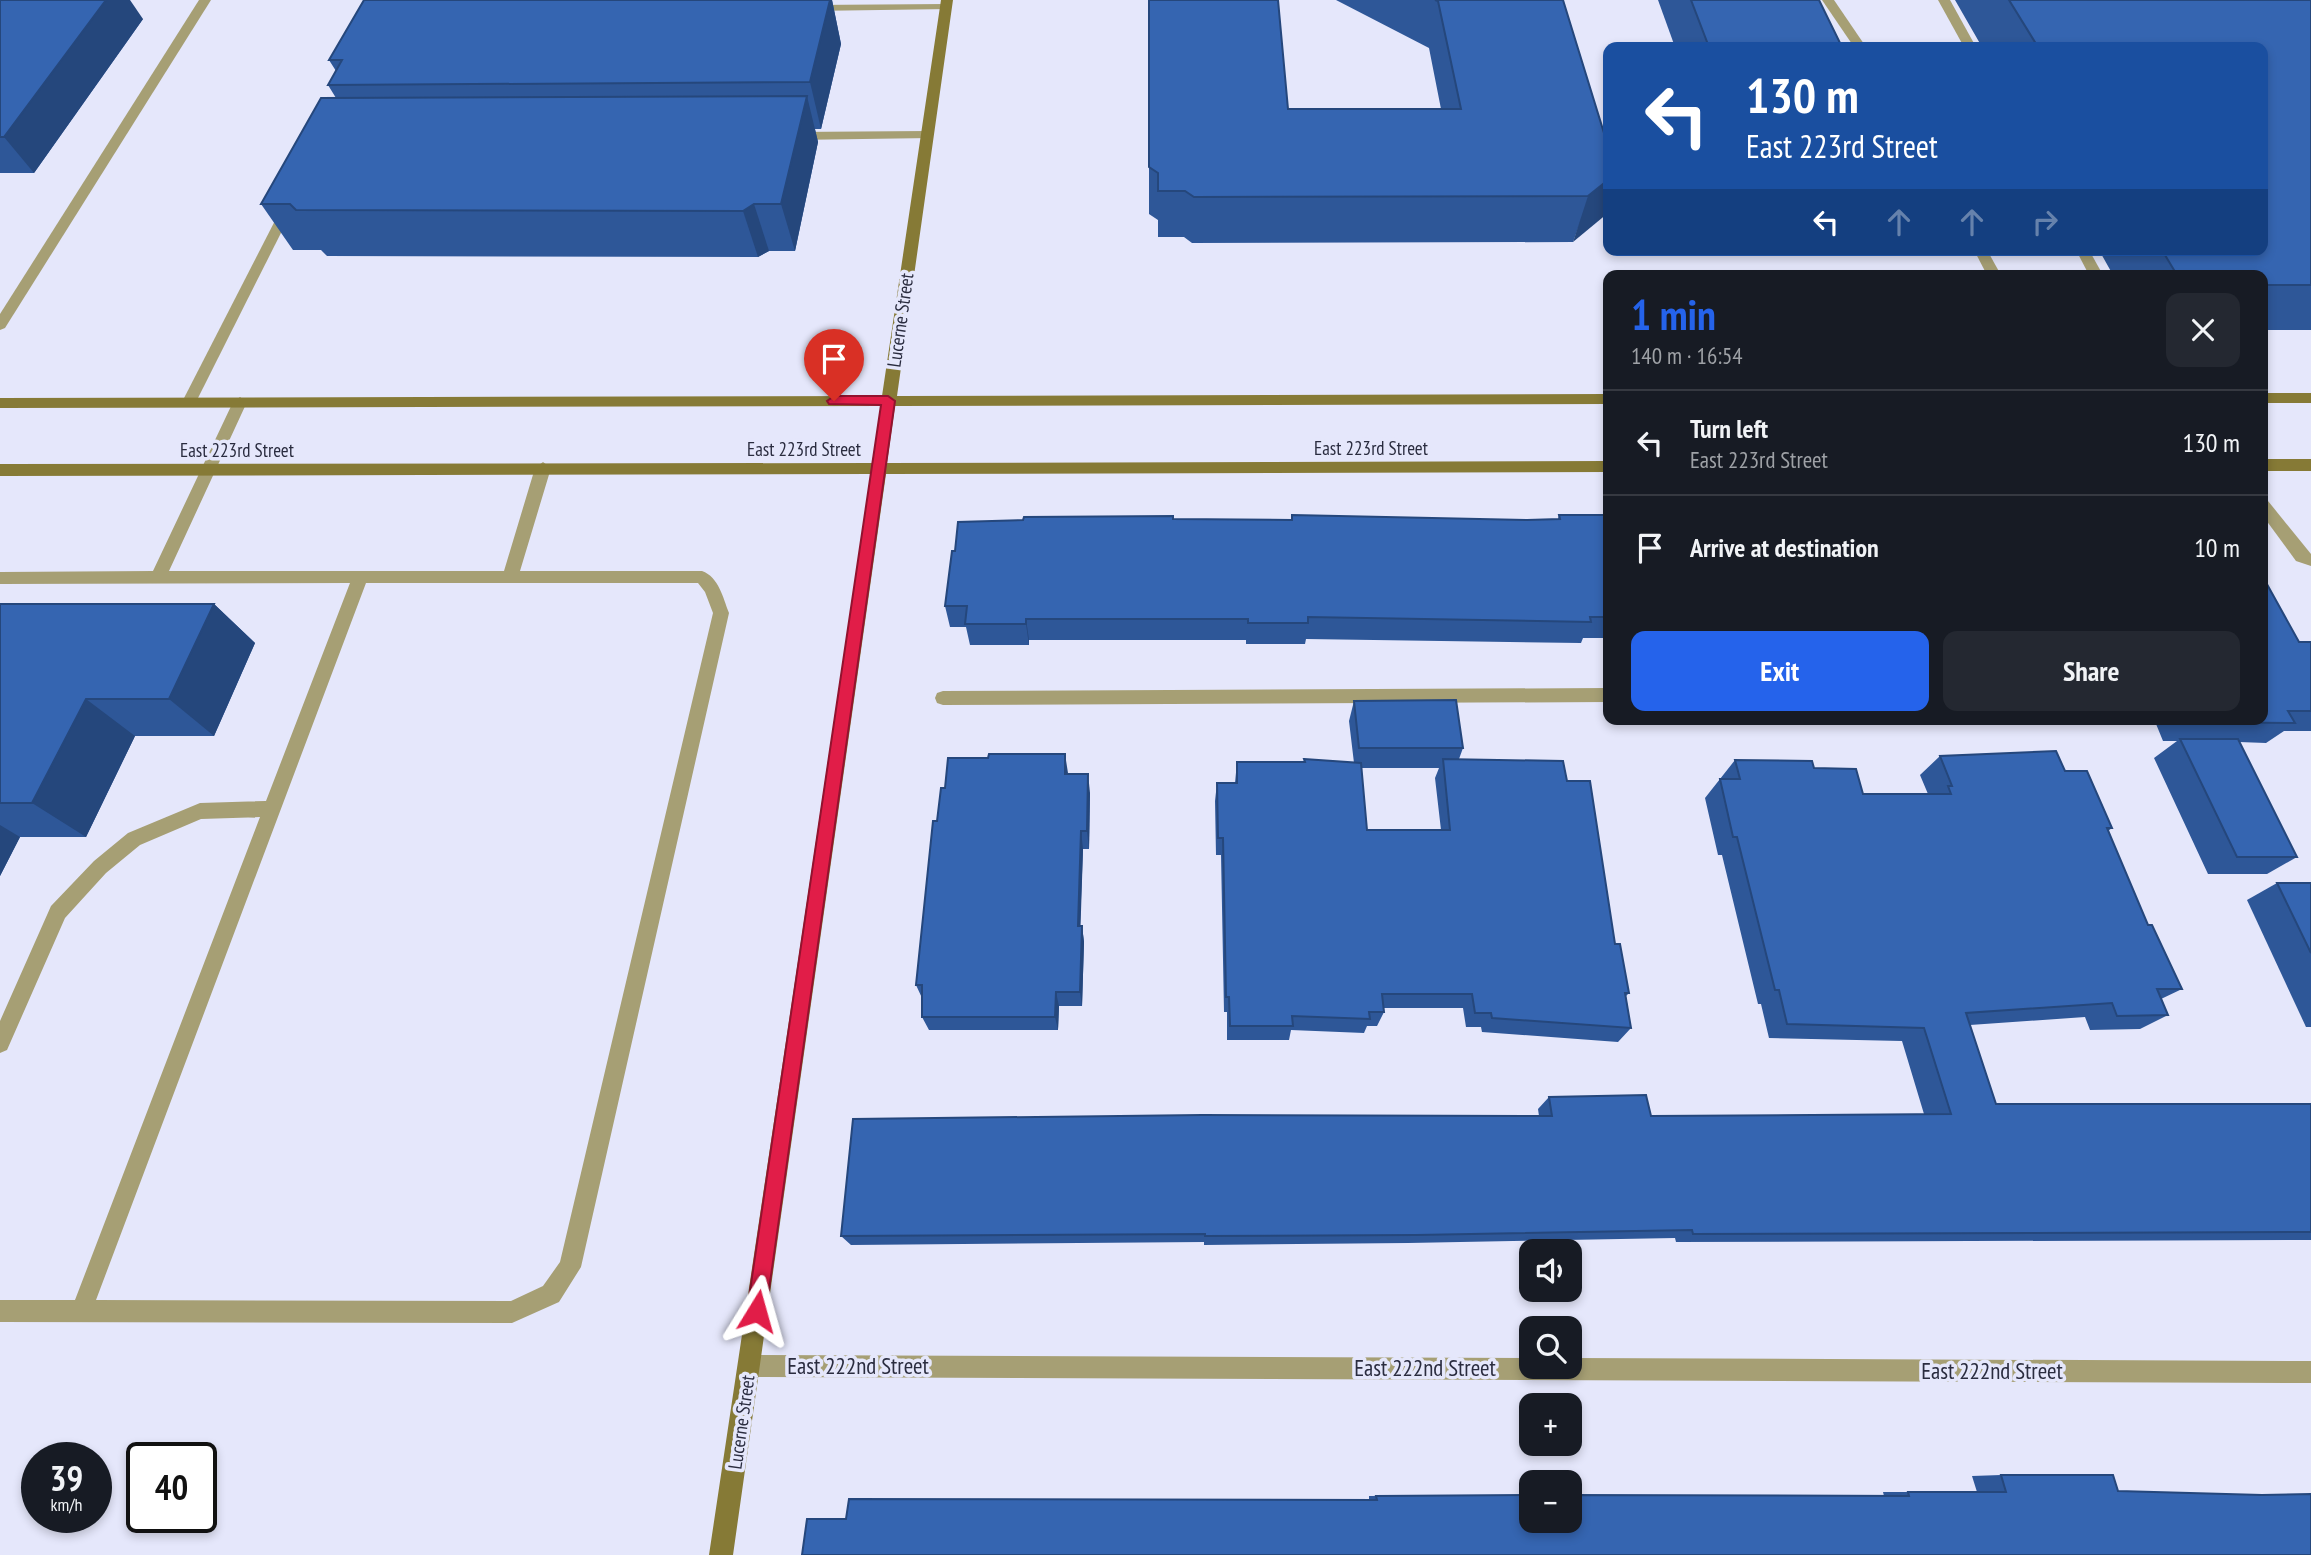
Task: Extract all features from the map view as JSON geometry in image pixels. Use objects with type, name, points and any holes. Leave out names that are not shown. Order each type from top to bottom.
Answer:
[{"type":"main road","name":"Lucerne Street","points":[[722,1555],[946,3]]},
{"type":"main road","points":[[2268,398],[2311,398]]},
{"type":"main road","points":[[0,403],[1603,399]]},
{"type":"main road","points":[[2268,465],[2311,465]]},
{"type":"main road","name":"East 223rd Street","points":[[0,470],[1603,467]]},
{"type":"street","points":[[0,326],[205,0]]},
{"type":"street","points":[[1828,0],[1857,42]]},
{"type":"street","points":[[1944,0],[1967,42]]},
{"type":"street","points":[[801,8],[946,3]]},
{"type":"street","points":[[784,136],[927,135]]},
{"type":"street","points":[[189,402],[292,198]]},
{"type":"street","points":[[158,577],[240,402]]},
{"type":"street","points":[[510,577],[543,468]]},
{"type":"street","points":[[2268,512],[2302,556],[2311,560]]},
{"type":"street","points":[[81,1312],[360,577]]},
{"type":"street","points":[[0,578],[702,577],[712,589],[721,613],[570,1267],[551,1294],[512,1312],[0,1311]]},
{"type":"street","points":[[943,698],[1603,695]]},
{"type":"street","points":[[0,1043],[58,912],[100,867],[134,839],[200,811],[272,809]]},
{"type":"street","name":"East 222nd Street","points":[[749,1366],[2311,1372]]},
{"type":"building","points":[[0,0],[106,0],[4,137],[0,137]]},
{"type":"building","points":[[364,0],[830,0],[810,82],[328,85],[342,60],[329,60]]},
{"type":"building","points":[[1149,0],[1278,0],[1288,109],[1461,109],[1438,1],[1435,0],[1563,0],[1603,130],[1603,184],[1588,196],[1194,197],[1185,191],[1158,191],[1158,173],[1149,167]]},
{"type":"building","points":[[1691,0],[1819,0],[1840,42],[1707,42]]},
{"type":"building","points":[[2009,0],[2311,0],[2311,285],[2268,285],[2268,270],[2174,270],[2166,256],[2268,256],[2268,42],[2035,42]]},
{"type":"building","points":[[807,96],[781,204],[754,204],[743,211],[296,210],[290,204],[261,204],[321,98]]},
{"type":"building","points":[[1292,515],[1527,520],[1560,519],[1559,515],[1603,515],[1603,617],[1590,617],[1591,622],[1308,617],[1308,623],[1248,623],[1248,619],[1026,619],[1026,624],[965,624],[967,606],[945,606],[958,522],[1023,520],[1024,517],[1173,516],[1173,519],[1292,520]]},
{"type":"building","points":[[2268,586],[2299,642],[2311,642],[2311,711],[2288,711],[2295,723],[2268,723]]},
{"type":"building","points":[[0,604],[214,604],[169,699],[86,699],[32,803],[0,803]]},
{"type":"building","points":[[1456,700],[1463,748],[1359,748],[1354,701]]},
{"type":"building","points":[[2180,739],[2238,739],[2297,857],[2237,857]]},
{"type":"building","points":[[2056,751],[2065,771],[2087,771],[2112,828],[2107,828],[2148,925],[2152,925],[2182,989],[2157,989],[2168,1015],[2117,1016],[2112,1003],[1966,1013],[1996,1104],[2311,1104],[2311,1232],[1693,1234],[1692,1230],[1416,1235],[841,1236],[853,1119],[1202,1115],[1552,1116],[1549,1097],[1646,1095],[1651,1116],[1951,1114],[1924,1028],[1787,1024],[1779,990],[1775,990],[1737,837],[1733,837],[1720,779],[1740,779],[1735,760],[1812,761],[1814,768],[1856,769],[1863,794],[1951,794],[1948,786],[1952,786],[1940,756]]},
{"type":"building","points":[[989,754],[1065,754],[1065,774],[1088,774],[1087,831],[1081,831],[1078,926],[1082,926],[1080,992],[1056,992],[1055,1017],[922,1017],[922,985],[916,985],[933,821],[937,821],[941,788],[945,788],[948,758],[988,758]]},
{"type":"building","points":[[1304,759],[1361,763],[1367,830],[1450,830],[1443,759],[1563,761],[1567,781],[1590,781],[1615,944],[1620,944],[1629,993],[1625,993],[1631,1028],[1492,1018],[1491,1013],[1475,1013],[1472,994],[1382,994],[1384,1012],[1369,1012],[1370,1019],[1292,1016],[1293,1026],[1230,1026],[1229,997],[1226,997],[1223,838],[1218,838],[1217,783],[1237,783],[1237,762],[1305,762]]},
{"type":"building","points":[[2277,883],[2311,883],[2311,953]]},
{"type":"building","points":[[2001,1475],[2113,1475],[2118,1491],[2311,1494],[2311,1555],[802,1555],[807,1519],[846,1519],[849,1499],[1377,1500],[1376,1496],[1519,1495],[1519,1533],[1582,1533],[1582,1495],[1909,1496],[1908,1492],[2006,1492]]},
{"type":"route","points":[[757,1311],[888,401],[834,401]]}]
